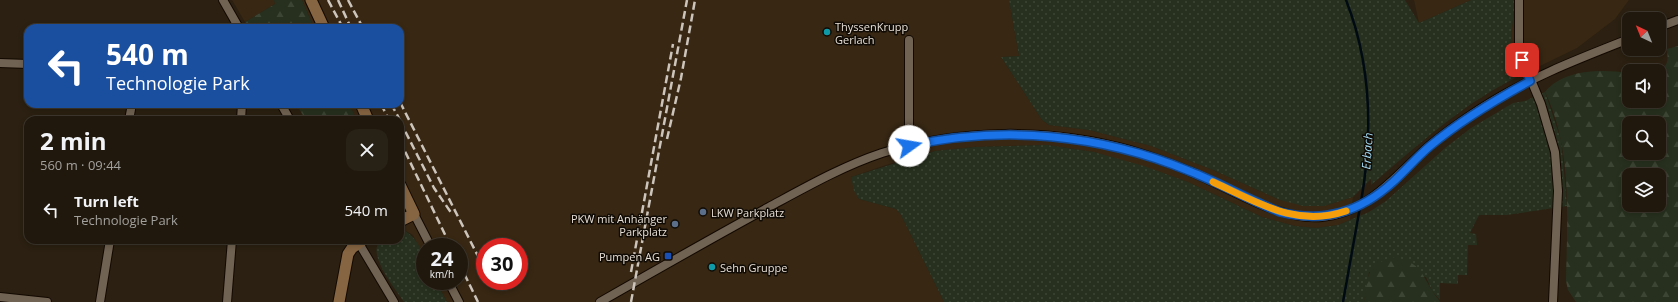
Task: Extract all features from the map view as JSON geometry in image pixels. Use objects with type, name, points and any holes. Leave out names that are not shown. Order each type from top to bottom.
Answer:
[{"type":"street","points":[[222,0],[237,24]]},
{"type":"street","points":[[311,0],[322,24]]},
{"type":"street","points":[[1518,0],[1519,51],[1550,130],[1556,152],[1558,172],[1553,302]]},
{"type":"street","points":[[1666,24],[1678,20]]},
{"type":"street","points":[[909,40],[909,146]]},
{"type":"street","points":[[600,302],[753,216],[836,172],[866,159],[931,141],[996,134],[1046,135],[1112,145],[1147,155],[1189,171],[1267,207],[1295,215],[1322,217],[1351,209],[1370,200],[1393,182],[1430,146],[1479,109],[1563,65],[1622,42]]},
{"type":"street","points":[[0,63],[24,64]]},
{"type":"street","points":[[404,193],[426,238]]},
{"type":"street","points":[[404,219],[414,214]]},
{"type":"street","points":[[100,302],[109,244]]},
{"type":"street","points":[[227,302],[232,244]]},
{"type":"street","points":[[339,302],[348,254],[357,244]]},
{"type":"street","points":[[362,244],[394,302]]},
{"type":"street","points":[[453,290],[459,302]]},
{"type":"street","points":[[0,297],[47,302]]},
{"type":"shaded area","points":[[232,0],[274,0],[275,4],[245,22]]},
{"type":"shaded area","points":[[302,0],[1009,0],[1019,56],[1001,57],[1042,120],[1049,125],[1089,130],[1151,146],[1213,170],[1280,200],[1324,206],[1353,197],[1350,220],[1338,225],[1316,228],[1295,226],[1262,217],[1188,182],[1094,152],[1047,145],[974,147],[935,151],[851,177],[859,199],[896,209],[901,215],[944,302],[447,302],[441,290],[468,290],[468,238],[416,238],[416,241],[413,235],[404,230],[404,116],[355,116],[351,108],[404,108],[404,24],[312,24]]},
{"type":"shaded area","points":[[1414,0],[1471,0],[1419,23]]},
{"type":"shaded area","points":[[1515,0],[1629,0],[1615,19],[1577,48],[1515,78],[1517,69],[1510,48]]},
{"type":"green space","points":[[274,0],[302,0],[312,24],[246,24],[245,22],[275,4]]},
{"type":"green space","points":[[1009,0],[1405,0],[1419,23],[1471,0],[1515,0],[1510,48],[1517,69],[1515,78],[1495,89],[1457,114],[1422,141],[1371,185],[1371,179],[1353,197],[1324,206],[1303,206],[1280,200],[1213,170],[1151,146],[1089,130],[1049,125],[1042,120],[1001,57],[1019,56]]},
{"type":"green space","points":[[1678,46],[1678,302],[1576,302],[1568,290],[1566,281],[1567,209],[1564,161],[1554,114],[1545,92],[1553,84],[1572,75],[1595,71],[1622,72],[1622,108],[1666,108],[1666,65],[1668,56],[1667,49]]},
{"type":"green space","points":[[1545,92],[1561,140],[1567,206],[1507,215],[1479,215],[1470,233],[1476,234],[1477,245],[1468,245],[1467,275],[1458,275],[1458,284],[1440,283],[1440,300],[1432,291],[1426,277],[1369,272],[1364,302],[944,302],[901,215],[896,209],[859,199],[854,191],[851,177],[935,151],[974,147],[1047,145],[1094,152],[1144,166],[1188,182],[1262,217],[1295,226],[1316,228],[1338,225],[1369,212],[1386,201],[1445,148],[1471,128],[1513,103],[1525,101]]},
{"type":"green space","points":[[298,108],[351,108],[355,116],[304,116]]},
{"type":"green space","points":[[404,230],[416,242],[416,290],[441,290],[447,302],[404,302],[379,262],[377,246],[379,244],[404,244]]},
{"type":"green space","points":[[1395,257],[1410,262],[1419,269],[1440,302],[1364,302],[1366,285],[1370,272],[1378,263]]},
{"type":"waterway","name":"Erbach","points":[[1346,0],[1355,25],[1361,50],[1368,100],[1367,151],[1361,202]]},
{"type":"waterway","name":"Erbach","points":[[1343,302],[1360,207]]},
{"type":"railway","points":[[328,0],[341,24]]},
{"type":"railway","points":[[338,0],[349,24]]},
{"type":"railway","points":[[348,0],[361,24]]},
{"type":"railway","points":[[631,302],[687,0]]},
{"type":"railway","points":[[667,139],[681,78],[695,0]]},
{"type":"railway","points":[[631,272],[673,44]]},
{"type":"railway","points":[[383,108],[387,116]]},
{"type":"railway","points":[[393,108],[398,116]]},
{"type":"railway","points":[[403,108],[476,252]]},
{"type":"railway","points":[[404,129],[434,188],[452,214]]},
{"type":"railway","points":[[404,149],[447,238]]},
{"type":"railway","points":[[468,281],[478,302]]},
{"type":"slow traffic","points":[[1213,182],[1280,212],[1308,217],[1322,217],[1346,211]]},
{"type":"place","name":"ThyssenKrupp Gerlach","points":[[827,32]]},
{"type":"place","name":"LKW Parkplatz","points":[[703,212]]},
{"type":"place","name":"PKW mit Anhänger Parkplatz","points":[[675,224]]},
{"type":"place","name":"Pumpen AG","points":[[668,256]]},
{"type":"place","name":"Sehn Gruppe","points":[[712,267]]},
{"type":"route","points":[[909,146],[931,141],[996,134],[1046,135],[1080,139],[1112,145],[1147,155],[1189,171],[1280,212],[1308,217],[1322,217],[1337,214],[1360,206],[1376,196],[1393,182],[1430,146],[1479,109],[1530,81],[1522,60]]}]
